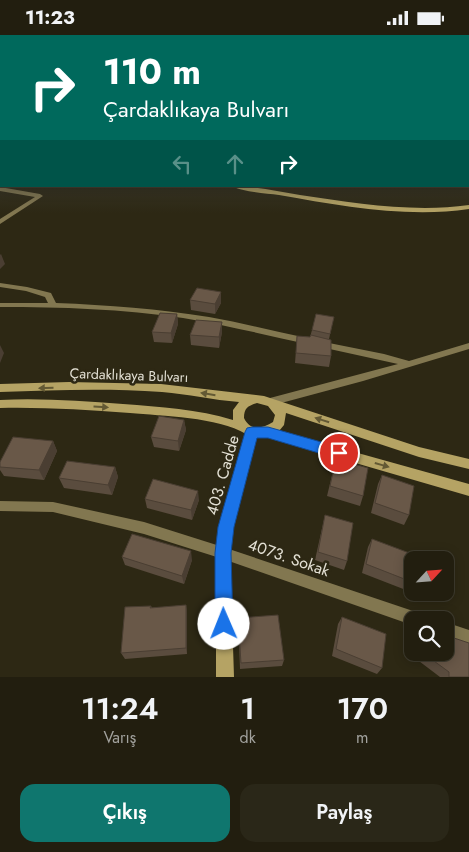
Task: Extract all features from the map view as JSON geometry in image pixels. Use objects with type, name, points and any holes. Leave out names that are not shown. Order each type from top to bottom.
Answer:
[{"type":"main road","points":[[240,187],[309,199],[414,211],[437,211],[469,207]]},
{"type":"main road","name":"Çardaklıkaya Bulvarı","points":[[0,388],[125,387],[184,390],[238,399],[256,399]]},
{"type":"main road","points":[[247,429],[238,418],[240,407],[244,403],[256,399],[419,452],[469,464]]},
{"type":"main road","points":[[0,404],[35,402],[157,411],[228,422],[247,429],[268,432],[469,490]]},
{"type":"main road","points":[[268,432],[278,425],[280,421],[279,410],[273,403]]},
{"type":"main road","name":"403. Cadde","points":[[225,677],[223,553],[226,527],[247,429]]},
{"type":"street","points":[[0,189],[40,195],[0,222]]},
{"type":"street","points":[[0,285],[27,289],[48,295],[53,304]]},
{"type":"street","points":[[0,305],[53,304],[210,320],[384,357],[408,364]]},
{"type":"street","points":[[273,403],[469,347]]},
{"type":"street","name":"4073. Sokak","points":[[0,506],[53,507],[144,528],[404,615]]},
{"type":"street","points":[[454,632],[469,637]]},
{"type":"building","points":[[197,288],[221,292],[215,304],[190,300]]},
{"type":"building","points":[[160,313],[177,314],[171,333],[152,332]]},
{"type":"building","points":[[316,314],[334,317],[330,334],[312,330]]},
{"type":"building","points":[[196,320],[222,322],[219,337],[190,335]]},
{"type":"building","points":[[311,335],[331,340],[331,356],[296,353],[297,336],[310,337]]},
{"type":"building","points":[[159,416],[184,420],[178,441],[151,437]]},
{"type":"building","points":[[13,437],[53,441],[39,470],[0,467],[0,462]]},
{"type":"building","points":[[336,459],[368,468],[363,496],[330,486]]},
{"type":"building","points":[[67,461],[115,467],[108,485],[59,478]]},
{"type":"building","points":[[382,475],[414,486],[409,515],[375,503]]},
{"type":"building","points":[[153,479],[198,491],[191,510],[145,499]]},
{"type":"building","points":[[325,515],[353,523],[347,561],[318,552]]},
{"type":"building","points":[[132,534],[191,551],[182,576],[122,557]]},
{"type":"building","points":[[372,539],[404,551],[404,579],[366,564]]},
{"type":"building","points":[[186,605],[186,648],[121,653],[125,607],[151,606],[150,608]]},
{"type":"building","points":[[278,615],[284,660],[241,663],[238,618]]},
{"type":"building","points":[[342,617],[386,634],[382,668],[336,649]]},
{"type":"building","points":[[454,638],[469,643],[469,677],[449,677],[449,672],[434,661],[454,661]]},
{"type":"route","points":[[224,624],[223,553],[226,527],[252,432],[268,432],[339,453]]}]
